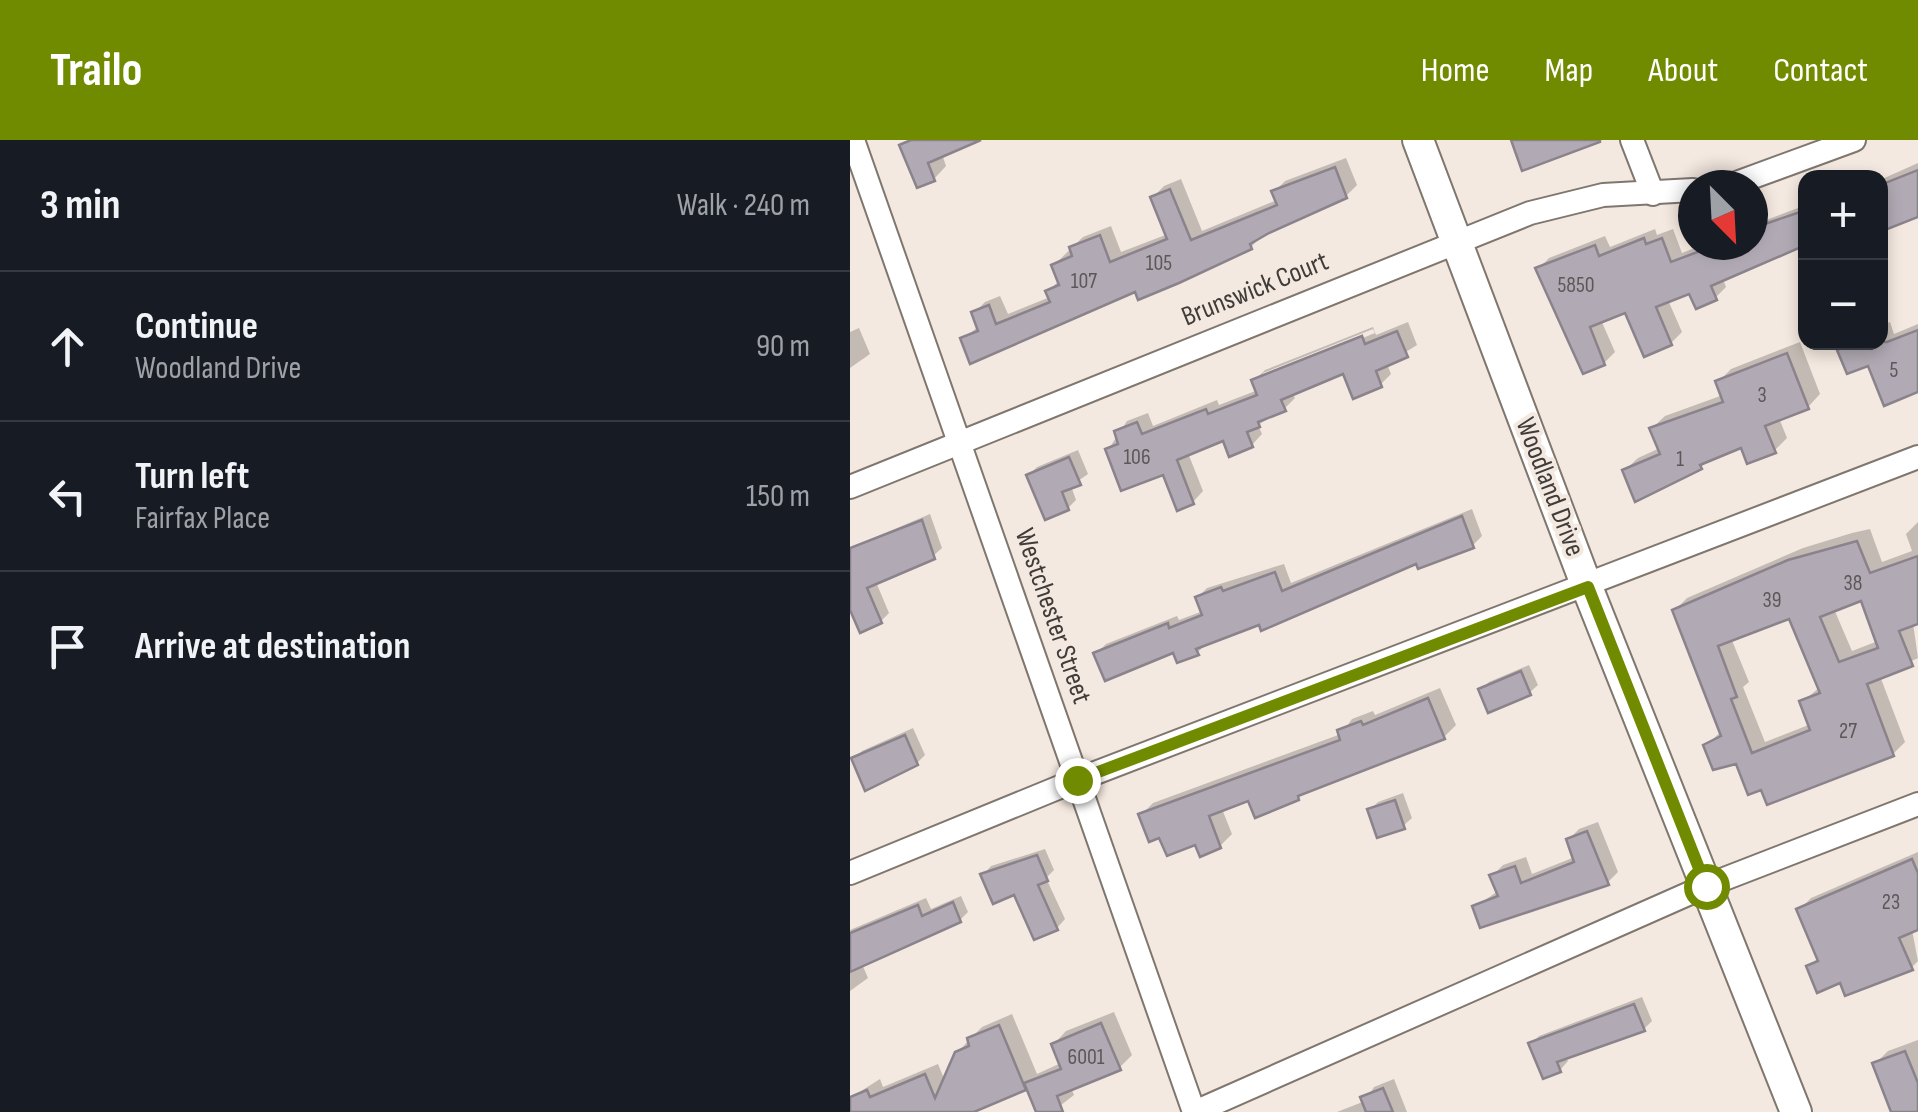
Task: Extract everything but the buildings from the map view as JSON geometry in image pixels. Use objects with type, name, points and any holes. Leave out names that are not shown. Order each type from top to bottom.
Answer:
[{"type":"main road","name":"Woodland Drive","points":[[1418,140],[1588,587],[1796,1112]]},
{"type":"street","name":"Westchester Street","points":[[852,140],[961,439],[1194,1112]]},
{"type":"street","points":[[1632,140],[1653,194]]},
{"type":"street","points":[[1768,171],[1854,140]]},
{"type":"street","name":"Brunswick Court","points":[[850,486],[1530,213],[1603,195],[1678,192]]},
{"type":"street","points":[[850,873],[1077,780],[1588,587],[1918,457]]},
{"type":"street","points":[[1194,1112],[1706,886],[1918,804]]},
{"type":"route","points":[[1077,780],[1588,587],[1706,886]]}]
